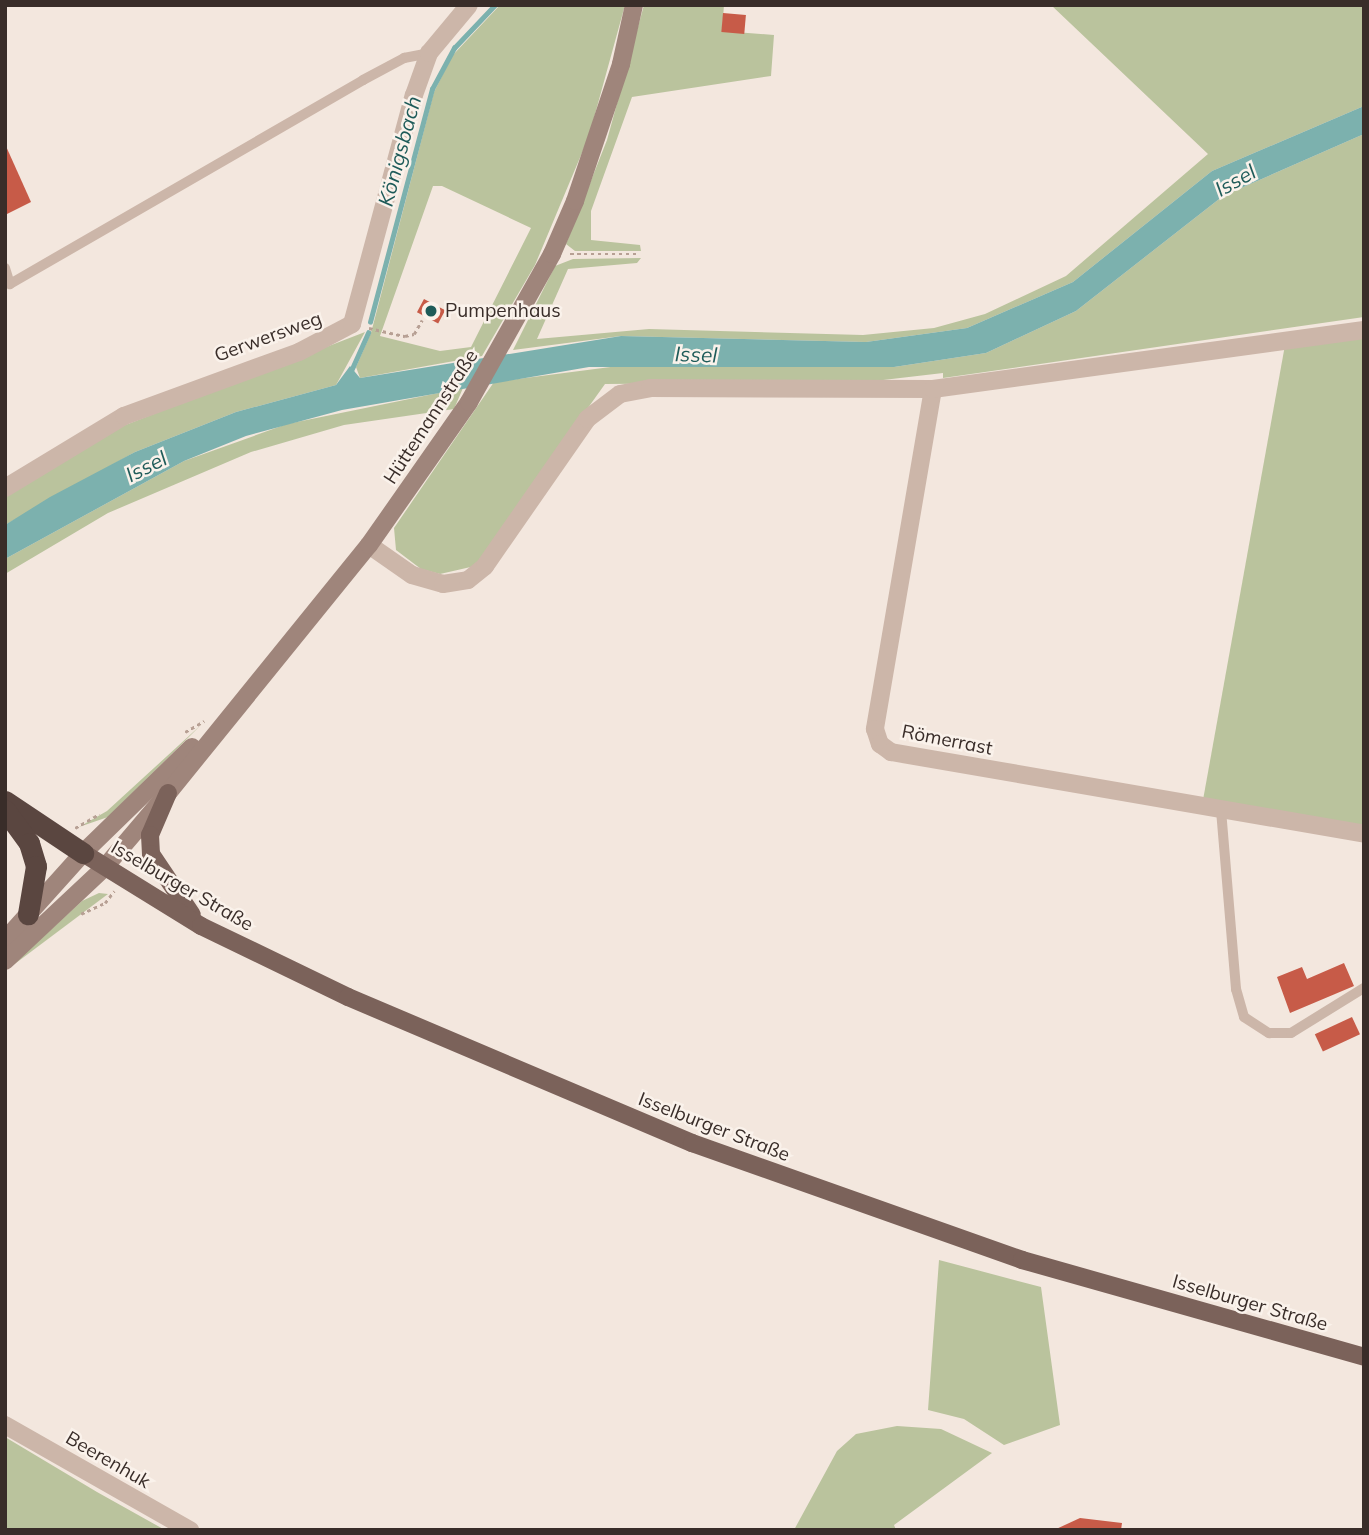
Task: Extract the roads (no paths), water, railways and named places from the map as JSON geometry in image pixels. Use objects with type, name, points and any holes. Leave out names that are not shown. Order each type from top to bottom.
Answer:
[{"type":"highway","points":[[5,801],[83,853]]},
{"type":"highway","points":[[5,810],[29,843],[36,866],[29,914]]},
{"type":"main road","name":"Hüttemannstraße","points":[[5,961],[106,867],[168,793],[242,698],[369,545],[469,402],[514,327],[552,254],[599,134],[634,5]]},
{"type":"main road","name":"Hüttemannstraße","points":[[5,940],[83,853],[242,698]]},
{"type":"main road","points":[[168,793],[150,835],[151,854],[201,926]]},
{"type":"main road","name":"Isselburger Straße","points":[[83,853],[201,926],[348,997],[705,1148],[1022,1260],[1364,1356]]},
{"type":"street","name":"Gerwersweg","points":[[5,488],[134,411],[299,352],[352,324],[400,139],[429,53],[469,5]]},
{"type":"street","points":[[369,545],[412,575],[443,584],[468,580],[485,566],[587,419],[620,394],[650,388],[933,389],[1364,330]]},
{"type":"street","name":"Römerrast","points":[[933,389],[875,729],[880,744],[891,752],[1364,834]]},
{"type":"street","name":"Beerenhuk","points":[[5,1425],[190,1530]]},
{"type":"lane","points":[[5,268],[8,286],[373,75],[404,58],[429,53]]},
{"type":"lane","points":[[1221,810],[1236,989],[1244,1017],[1269,1033],[1291,1033],[1364,988]]},
{"type":"water","name":"Issel","points":[[1364,106],[1364,134],[1223,196],[1076,311],[986,353],[894,367],[589,367],[342,410],[246,436],[184,461],[5,559],[5,525],[50,497],[135,452],[236,412],[336,385],[350,366],[360,378],[621,336],[866,342],[967,328],[1073,282],[1212,171]]},
{"type":"waterway","name":"Königsbach","points":[[370,322],[432,89],[454,48],[495,5]]},
{"type":"waterway","name":"Königsbach","points":[[351,371],[368,333]]},
{"type":"place","name":"Pumpenhaus","points":[[431,311]]}]
